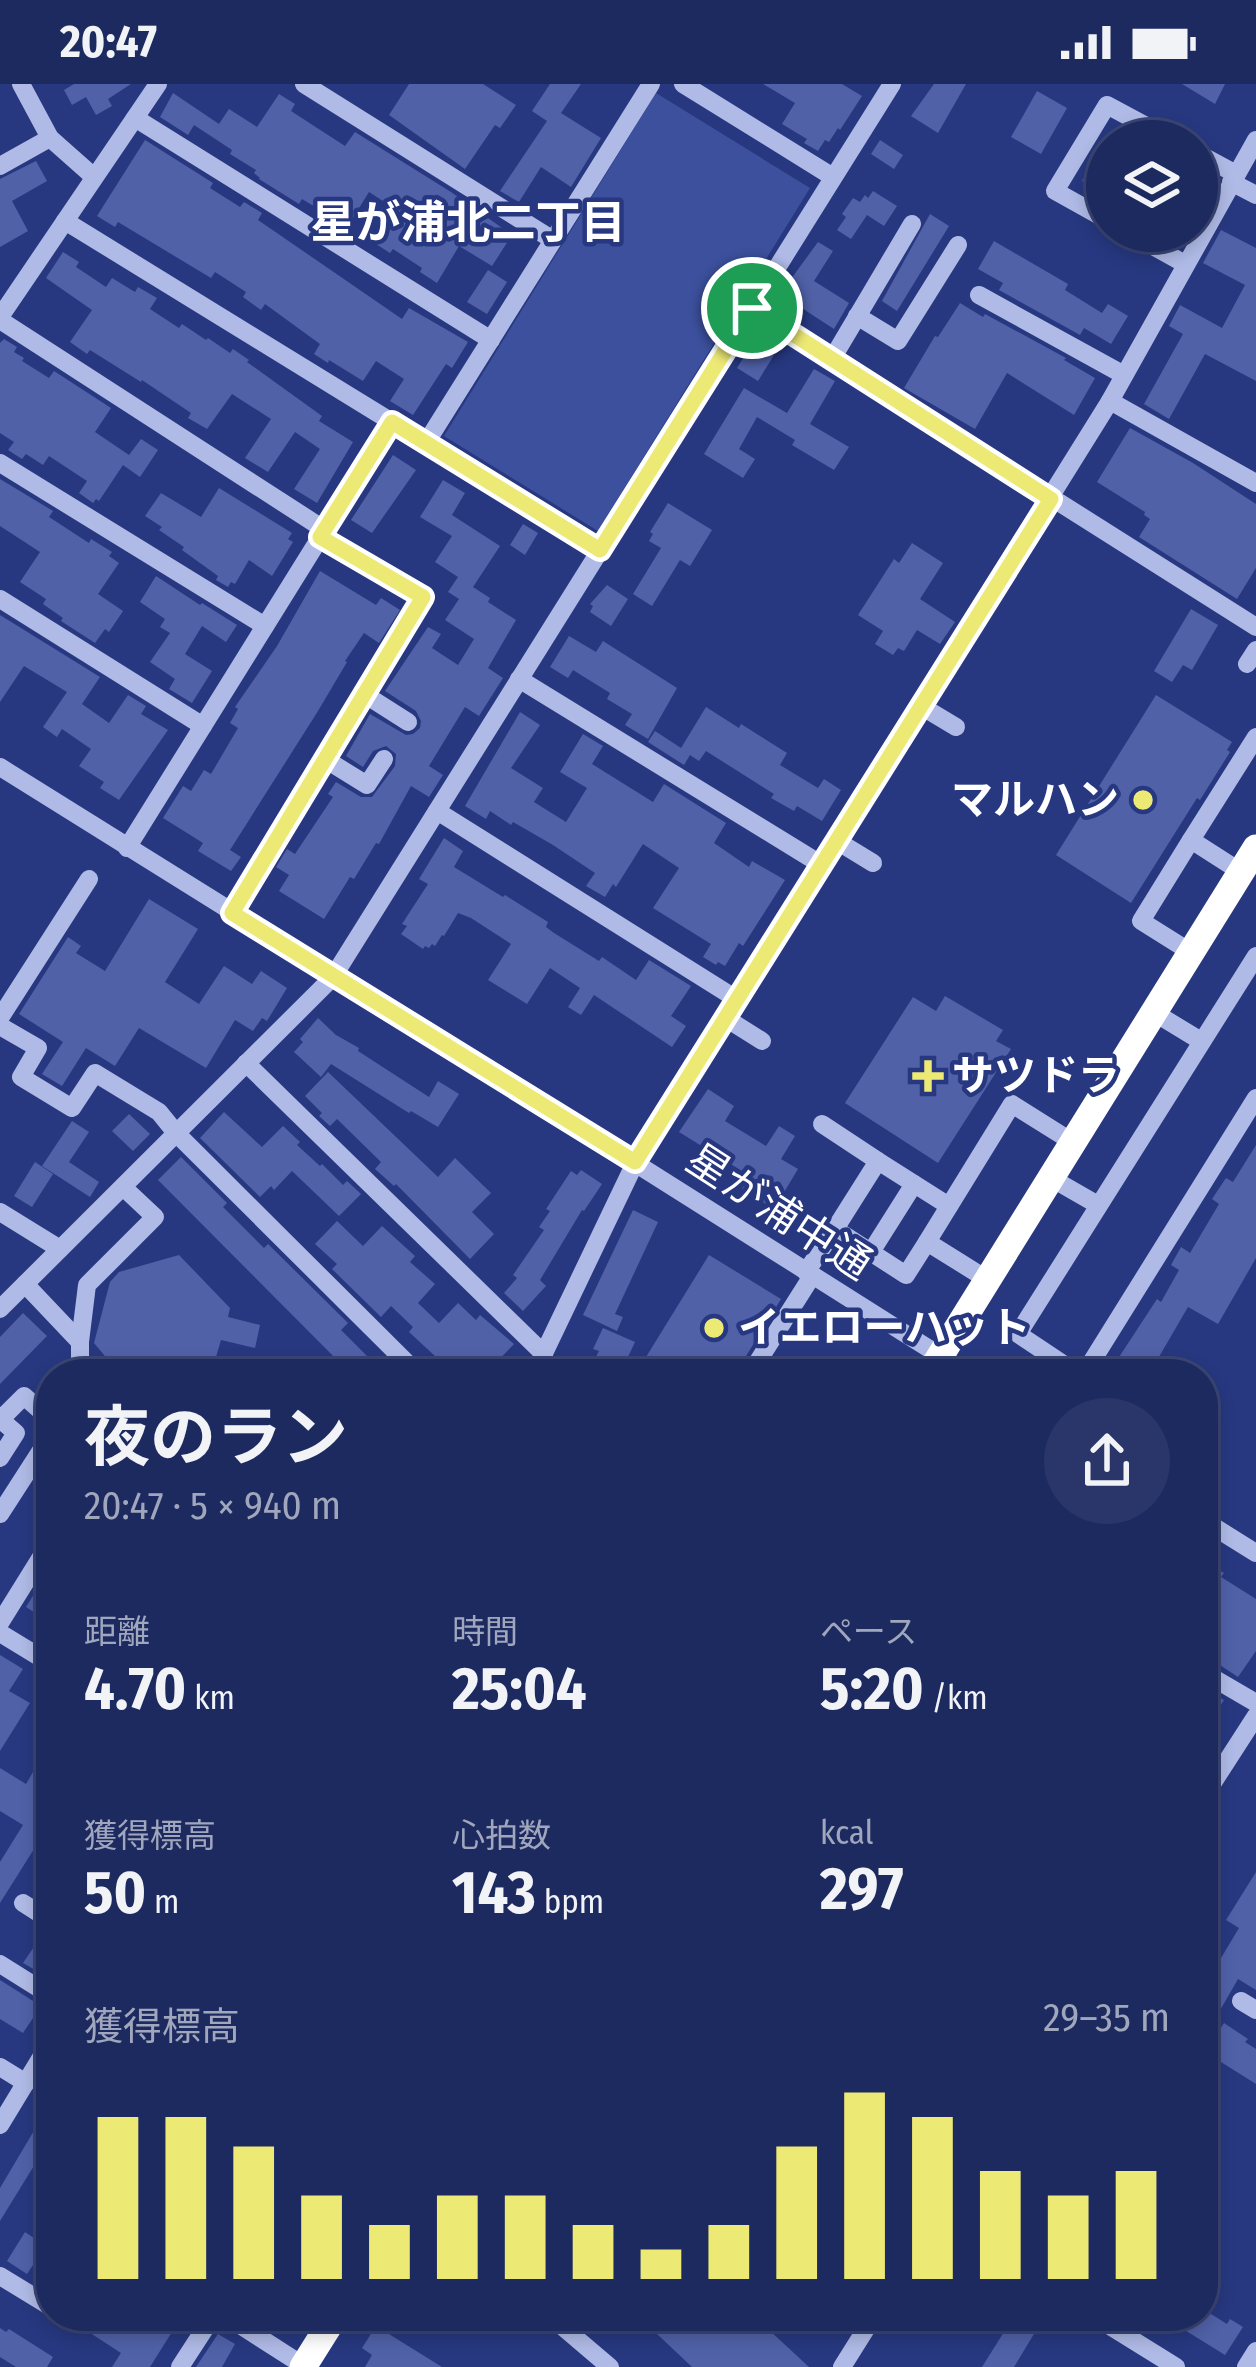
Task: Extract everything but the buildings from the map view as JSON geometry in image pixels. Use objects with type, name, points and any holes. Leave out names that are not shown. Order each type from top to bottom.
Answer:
[{"type":"highway","points":[[939,1359],[1249,860]]},
{"type":"highway","points":[[304,2366],[326,2331]]},
{"type":"street","points":[[21,84],[50,138],[94,177]]},
{"type":"street","points":[[158,84],[1,311],[322,533],[423,597],[232,913]]},
{"type":"street","points":[[304,84],[554,240]]},
{"type":"street","points":[[426,443],[651,84]]},
{"type":"street","points":[[683,84],[833,178]]},
{"type":"street","points":[[0,1309],[333,976],[892,84]]},
{"type":"street","points":[[1098,120],[1107,105],[1135,120]]},
{"type":"street","points":[[135,118],[491,340]]},
{"type":"street","points":[[0,166],[50,138]]},
{"type":"street","points":[[1086,140],[1055,191],[1086,208]]},
{"type":"street","points":[[542,1359],[635,1162],[1051,499],[1256,140]]},
{"type":"street","points":[[1218,168],[1256,195]]},
{"type":"street","points":[[65,221],[600,550]]},
{"type":"street","points":[[832,359],[912,224]]},
{"type":"street","points":[[857,316],[898,341],[958,245]]},
{"type":"street","points":[[1164,252],[1185,264]]},
{"type":"street","points":[[980,295],[1124,375]]},
{"type":"street","points":[[752,308],[1256,626]]},
{"type":"street","points":[[1110,401],[1256,483]]},
{"type":"street","points":[[127,848],[392,422]]},
{"type":"street","points":[[0,463],[265,626]]},
{"type":"street","points":[[0,599],[203,726]]},
{"type":"street","points":[[519,679],[822,865]]},
{"type":"street","points":[[364,694],[408,722]]},
{"type":"street","points":[[921,706],[956,727]]},
{"type":"street","points":[[1192,953],[1141,921],[1256,736]]},
{"type":"street","points":[[325,759],[368,785],[384,759]]},
{"type":"street","name":"星が浦中通","points":[[0,767],[635,1162],[809,1274],[927,1359]]},
{"type":"street","points":[[437,811],[738,1000]]},
{"type":"street","points":[[1191,840],[1249,860]]},
{"type":"street","points":[[837,841],[873,863]]},
{"type":"street","points":[[89,879],[0,1022],[38,1048],[21,1077],[72,1108],[95,1073],[159,1112],[403,1359]]},
{"type":"street","points":[[1057,1359],[1018,1334],[1256,956]]},
{"type":"street","points":[[1155,1013],[1201,1042]]},
{"type":"street","points":[[727,1019],[762,1042]]},
{"type":"street","points":[[246,1064],[544,1354]]},
{"type":"street","points":[[1091,1359],[1256,1098]]},
{"type":"street","points":[[835,1229],[906,1275],[1012,1104],[1074,1143]]},
{"type":"street","points":[[822,1124],[949,1206]]},
{"type":"street","points":[[759,1359],[878,1161]]},
{"type":"street","points":[[1051,1178],[1098,1205]]},
{"type":"street","points":[[872,1252],[914,1184]]},
{"type":"street","points":[[80,1359],[87,1285],[154,1217],[123,1187]]},
{"type":"street","points":[[0,1212],[60,1249]]},
{"type":"street","points":[[927,1242],[988,1280]]},
{"type":"street","points":[[25,1284],[80,1342]]},
{"type":"street","points":[[0,1458],[16,1433],[1,1420],[24,1396],[36,1407]]},
{"type":"street","points":[[0,1514],[36,1458]]},
{"type":"street","points":[[1218,1529],[1256,1553]]},
{"type":"street","points":[[0,1623],[36,1565]]},
{"type":"street","points":[[0,1633],[36,1655]]},
{"type":"street","points":[[1218,1681],[1256,1703]]},
{"type":"street","points":[[1218,1775],[1256,1716]]},
{"type":"street","points":[[23,1903],[36,1911]]},
{"type":"street","points":[[0,1964],[36,1987]]},
{"type":"street","points":[[0,2125],[36,2066]]},
{"type":"street","points":[[0,2067],[26,2083]]},
{"type":"street","points":[[0,2276],[36,2298]]},
{"type":"street","points":[[180,2367],[203,2331]]},
{"type":"street","points":[[249,2331],[304,2366]]},
{"type":"street","points":[[568,2331],[610,2367]]},
{"type":"street","points":[[842,2367],[865,2331]]},
{"type":"street","points":[[1118,2331],[1176,2367]]},
{"type":"street","points":[[1246,2367],[1256,2351]]},
{"type":"shaded area","points":[[656,93],[810,188],[598,531],[444,436]]},
{"type":"place","name":"マルハン","points":[[1143,800]]},
{"type":"place","name":"サツドラ","points":[[928,1076]]},
{"type":"place","name":"イエローハット","points":[[714,1328]]},
{"type":"district","name":"星が浦北二丁目","points":[[468,223]]},
{"type":"route","points":[[752,308],[1051,499],[635,1162],[232,913],[423,597],[320,537],[392,422],[600,550],[752,308]]}]
